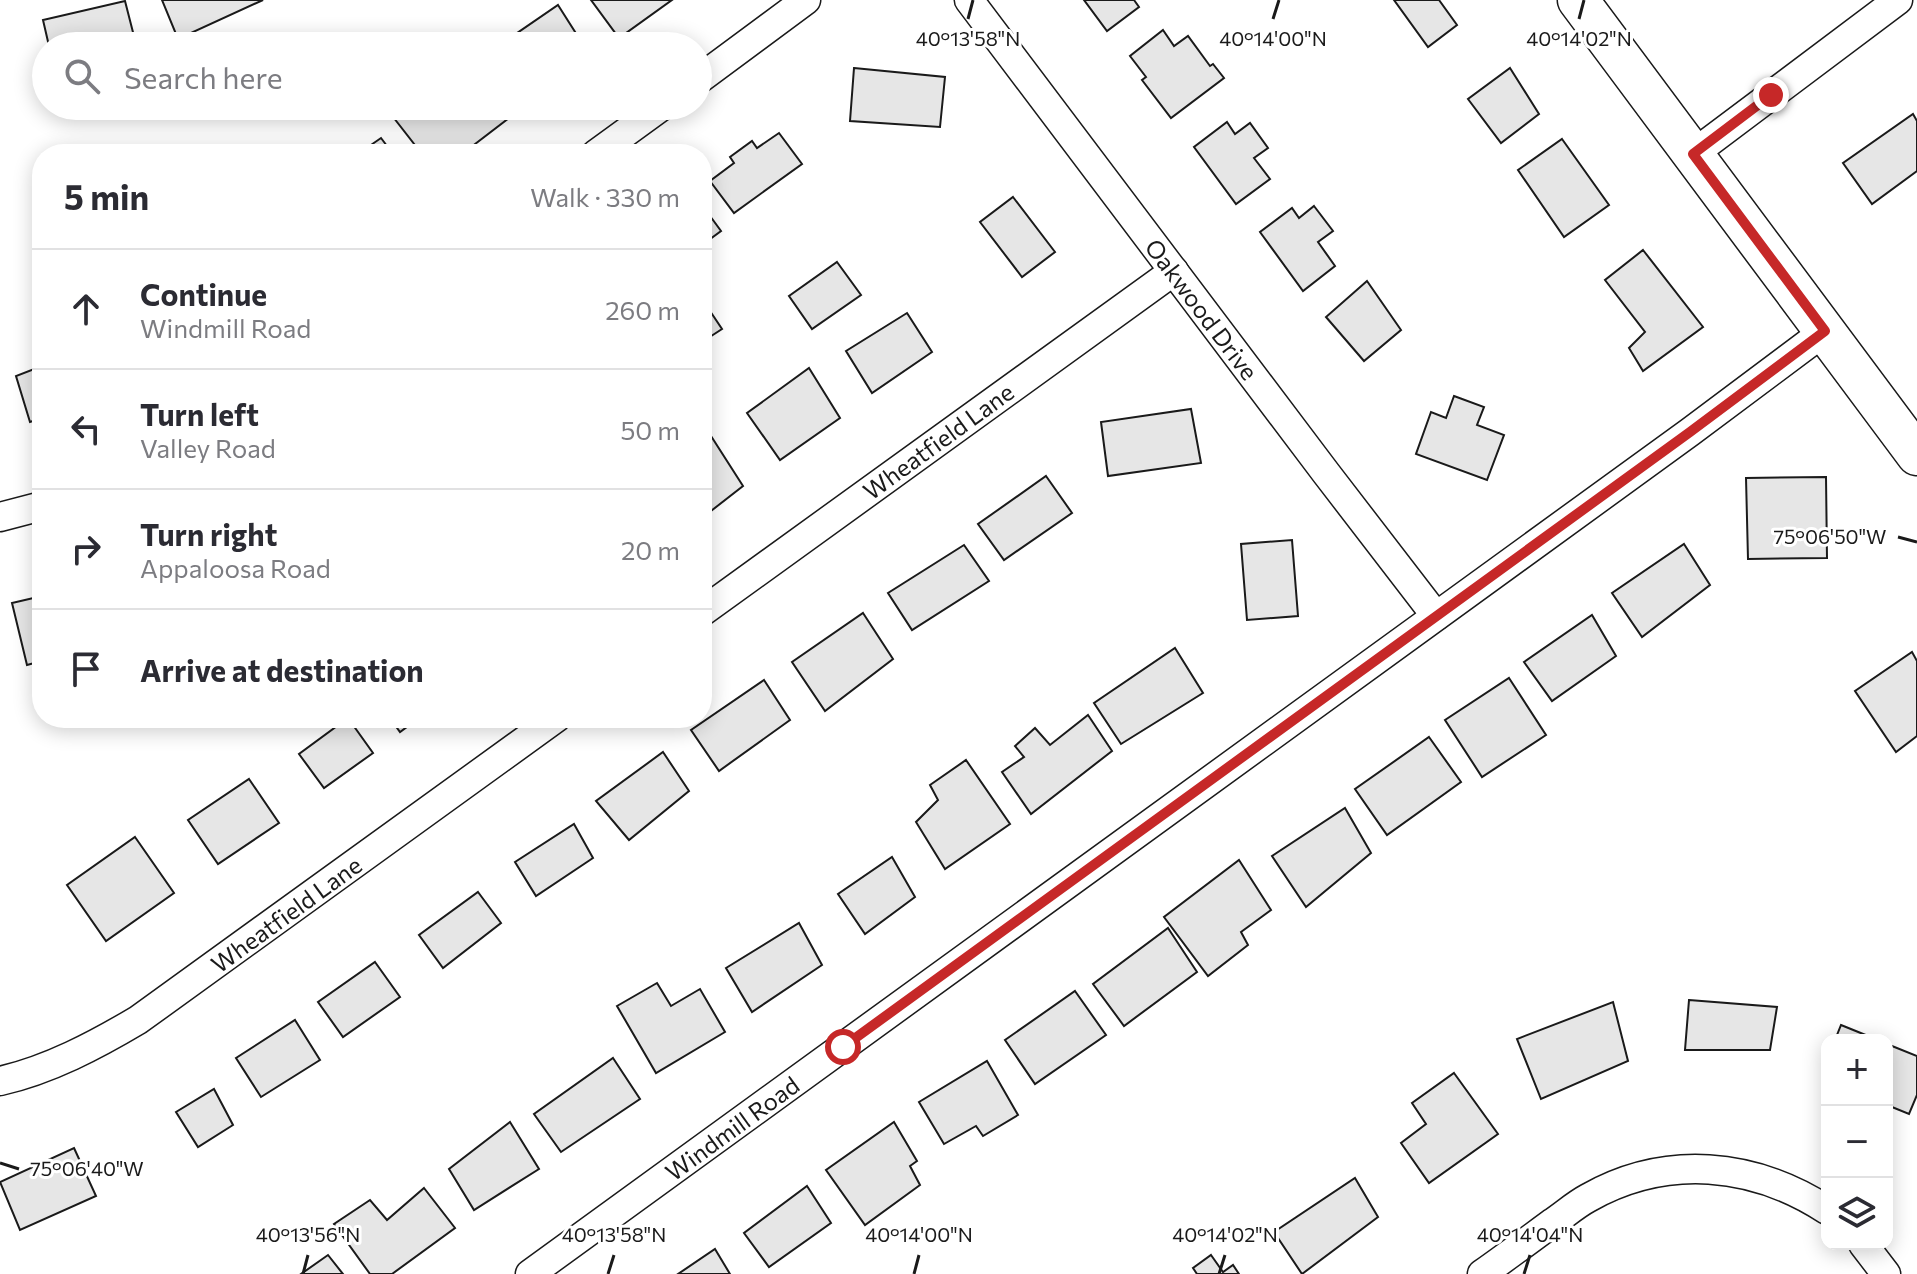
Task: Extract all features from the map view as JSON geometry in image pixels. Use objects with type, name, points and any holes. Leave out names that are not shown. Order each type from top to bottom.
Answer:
[{"type":"street","points":[[712,70],[806,0]]},
{"type":"street","name":"Oakwood Drive","points":[[969,0],[1436,616]]},
{"type":"street","points":[[1578,0],[1917,455]]},
{"type":"street","points":[[1693,154],[1898,0]]},
{"type":"street","points":[[610,144],[643,120]]},
{"type":"street","name":"Wheatfield Lane","points":[[712,605],[1174,271]]},
{"type":"street","name":"Windmill Road","points":[[530,1274],[1825,331]]},
{"type":"street","points":[[0,517],[32,509]]},
{"type":"street","name":"Wheatfield Lane","points":[[0,1081],[43,1068],[107,1039],[138,1020],[542,728]]},
{"type":"street","points":[[1482,1274],[1584,1200],[1612,1186],[1655,1173],[1685,1169],[1742,1174],[1765,1179],[1821,1206]]},
{"type":"street","points":[[1868,1250],[1886,1274]]},
{"type":"building","points":[[162,0],[263,0],[193,32],[175,32]]},
{"type":"building","points":[[591,0],[672,0],[627,32],[615,32]]},
{"type":"building","points":[[1084,0],[1134,0],[1139,7],[1107,31]]},
{"type":"building","points":[[1394,0],[1439,0],[1457,25],[1428,47]]},
{"type":"building","points":[[125,1],[133,32],[46,32],[43,20]]},
{"type":"building","points":[[558,5],[575,32],[518,32]]},
{"type":"building","points":[[1163,30],[1174,46],[1188,36],[1210,66],[1213,64],[1224,78],[1171,118],[1142,80],[1146,77],[1130,56]]},
{"type":"building","points":[[854,68],[945,77],[940,127],[850,121]]},
{"type":"building","points":[[1510,68],[1539,114],[1501,143],[1468,99]]},
{"type":"building","points":[[1913,114],[1917,121],[1917,171],[1872,204],[1843,163]]},
{"type":"building","points":[[395,120],[506,120],[475,144],[414,144]]},
{"type":"building","points":[[1227,122],[1235,134],[1250,123],[1268,148],[1254,158],[1270,179],[1236,204],[1194,147]]},
{"type":"building","points":[[779,133],[802,164],[734,213],[712,180],[734,163],[730,157],[752,141],[757,148]]},
{"type":"building","points":[[1562,139],[1609,205],[1564,237],[1518,170]]},
{"type":"building","points":[[1013,197],[1055,252],[1022,277],[980,222]]},
{"type":"building","points":[[1314,206],[1333,231],[1318,242],[1335,266],[1303,291],[1260,232],[1292,208],[1299,218]]},
{"type":"building","points":[[712,219],[721,231],[712,238]]},
{"type":"building","points":[[1643,250],[1703,327],[1643,371],[1629,348],[1645,332],[1605,280]]},
{"type":"building","points":[[837,262],[861,295],[812,329],[789,296]]},
{"type":"building","points":[[1367,281],[1401,330],[1364,361],[1326,317]]},
{"type":"building","points":[[907,313],[932,352],[872,393],[846,351]]},
{"type":"building","points":[[712,314],[722,329],[712,336]]},
{"type":"building","points":[[809,368],[840,418],[780,460],[747,413]]},
{"type":"building","points":[[32,370],[30,422],[16,376]]},
{"type":"building","points":[[1454,396],[1484,407],[1477,425],[1504,435],[1487,480],[1416,454],[1431,412],[1446,418]]},
{"type":"building","points":[[1191,409],[1201,463],[1108,476],[1101,422]]},
{"type":"building","points":[[712,438],[743,486],[712,510]]},
{"type":"building","points":[[1046,476],[1072,513],[1004,560],[978,524]]},
{"type":"building","points":[[1826,477],[1827,558],[1748,559],[1746,478]]},
{"type":"building","points":[[1292,540],[1298,616],[1247,620],[1241,544]]},
{"type":"building","points":[[1684,544],[1710,585],[1642,637],[1612,593]]},
{"type":"building","points":[[964,545],[989,581],[912,630],[888,593]]},
{"type":"building","points":[[32,598],[32,664],[27,665],[12,603]]},
{"type":"building","points":[[863,613],[893,659],[825,711],[792,662]]},
{"type":"building","points":[[1592,615],[1616,656],[1552,701],[1524,662]]},
{"type":"building","points":[[1175,648],[1203,693],[1121,744],[1094,703]]},
{"type":"building","points":[[1912,652],[1917,661],[1917,736],[1896,752],[1855,691]]},
{"type":"building","points":[[1509,678],[1546,735],[1482,777],[1445,720]]},
{"type":"building","points":[[764,680],[790,720],[719,771],[691,730],[712,728],[712,716]]},
{"type":"building","points":[[1088,715],[1112,751],[1031,814],[1002,772],[1024,757],[1015,746],[1035,728],[1050,745]]},
{"type":"building","points":[[334,728],[355,728],[373,753],[324,788],[299,754]]},
{"type":"building","points":[[1429,737],[1461,782],[1387,835],[1355,789]]},
{"type":"building","points":[[663,752],[689,791],[629,840],[596,801]]},
{"type":"building","points":[[966,760],[1010,824],[945,869],[916,822],[938,800],[930,785]]},
{"type":"building","points":[[249,779],[279,823],[218,864],[188,820]]},
{"type":"building","points":[[1345,808],[1371,853],[1306,907],[1272,856]]},
{"type":"building","points":[[574,824],[593,858],[536,896],[515,862]]},
{"type":"building","points":[[135,837],[174,893],[106,941],[67,885]]},
{"type":"building","points":[[892,857],[915,897],[865,934],[838,894]]},
{"type":"building","points":[[1239,860],[1271,910],[1241,932],[1248,945],[1208,976],[1164,917]]},
{"type":"building","points":[[478,892],[501,923],[443,968],[419,935]]},
{"type":"building","points":[[799,923],[822,965],[752,1012],[726,968]]},
{"type":"building","points":[[1168,928],[1197,972],[1124,1026],[1093,984]]},
{"type":"building","points":[[375,962],[400,997],[343,1037],[318,1002]]},
{"type":"building","points":[[657,983],[671,1006],[700,989],[725,1032],[656,1073],[617,1006]]},
{"type":"building","points":[[1075,991],[1106,1035],[1035,1084],[1005,1040]]},
{"type":"building","points":[[1689,1000],[1777,1007],[1770,1050],[1685,1050]]},
{"type":"building","points":[[1613,1002],[1628,1061],[1541,1099],[1517,1039]]},
{"type":"building","points":[[295,1020],[320,1060],[261,1097],[236,1058]]},
{"type":"building","points":[[1841,1025],[1863,1034],[1837,1034]]},
{"type":"building","points":[[1893,1046],[1917,1056],[1917,1095],[1909,1114],[1893,1107]]},
{"type":"building","points":[[613,1058],[640,1099],[561,1152],[534,1114]]},
{"type":"building","points":[[987,1061],[1018,1115],[983,1136],[976,1126],[944,1144],[919,1102]]},
{"type":"building","points":[[1454,1073],[1498,1134],[1429,1183],[1401,1143],[1426,1124],[1412,1103]]},
{"type":"building","points":[[214,1089],[233,1125],[198,1147],[176,1112]]},
{"type":"building","points":[[510,1122],[539,1169],[474,1210],[449,1169]]},
{"type":"building","points":[[894,1122],[917,1161],[910,1166],[920,1185],[865,1225],[826,1170]]},
{"type":"building","points":[[74,1148],[96,1196],[20,1230],[0,1182]]},
{"type":"building","points":[[1355,1178],[1378,1217],[1302,1274],[1274,1232]]},
{"type":"building","points":[[807,1186],[831,1223],[769,1267],[744,1233]]},
{"type":"building","points":[[424,1188],[455,1228],[392,1274],[370,1274],[334,1224],[370,1200],[387,1220]]},
{"type":"building","points":[[715,1249],[730,1274],[678,1274]]},
{"type":"building","points":[[328,1255],[343,1274],[301,1274]]},
{"type":"building","points":[[1211,1255],[1223,1272],[1233,1265],[1239,1274],[1197,1274],[1193,1268]]},
{"type":"route","points":[[843,1047],[1825,331],[1693,154],[1771,95]]}]
